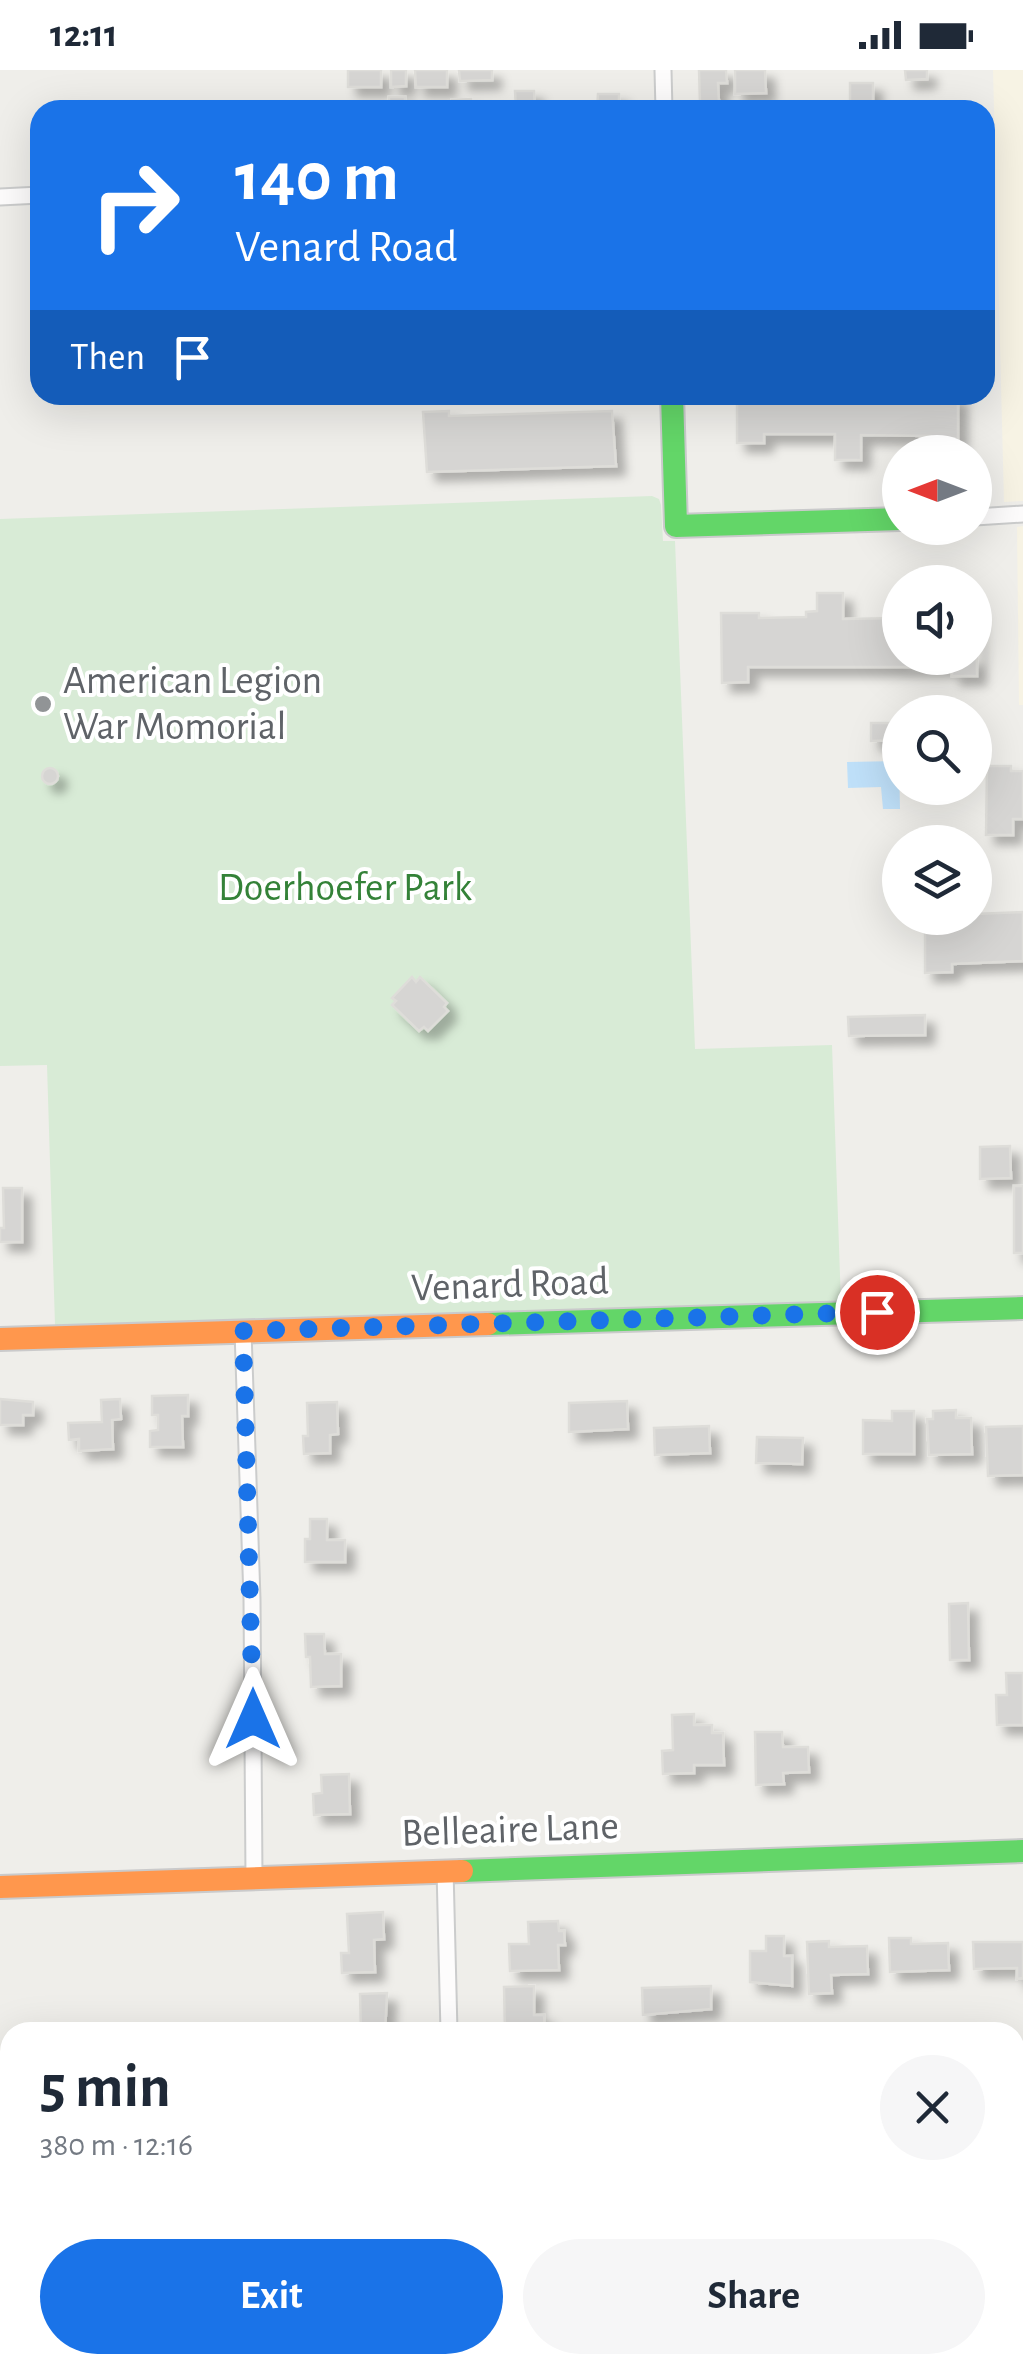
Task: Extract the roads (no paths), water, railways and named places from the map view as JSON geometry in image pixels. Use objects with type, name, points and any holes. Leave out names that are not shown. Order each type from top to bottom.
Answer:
[{"type":"street","points":[[663,70],[664,100]]},
{"type":"street","points":[[0,197],[30,196]]},
{"type":"street","points":[[672,405],[676,526],[882,520]]},
{"type":"street","points":[[992,516],[1023,514]]},
{"type":"street","name":"Venard Road","points":[[0,1339],[1023,1308]]},
{"type":"street","points":[[243,1331],[252,1599],[254,1879]]},
{"type":"street","name":"Belleaire Lane","points":[[0,1887],[1023,1850]]},
{"type":"street","points":[[444,1869],[449,2022]]},
{"type":"water","points":[[882,761],[882,798],[881,787],[848,788],[847,762]]},
{"type":"water","points":[[883,805],[900,805],[900,809],[883,809]]},
{"type":"place","name":"American Legion War Momorial","points":[[43,704]]},
{"type":"park label","name":"Doerhoefer Park","points":[[345,888]]}]
